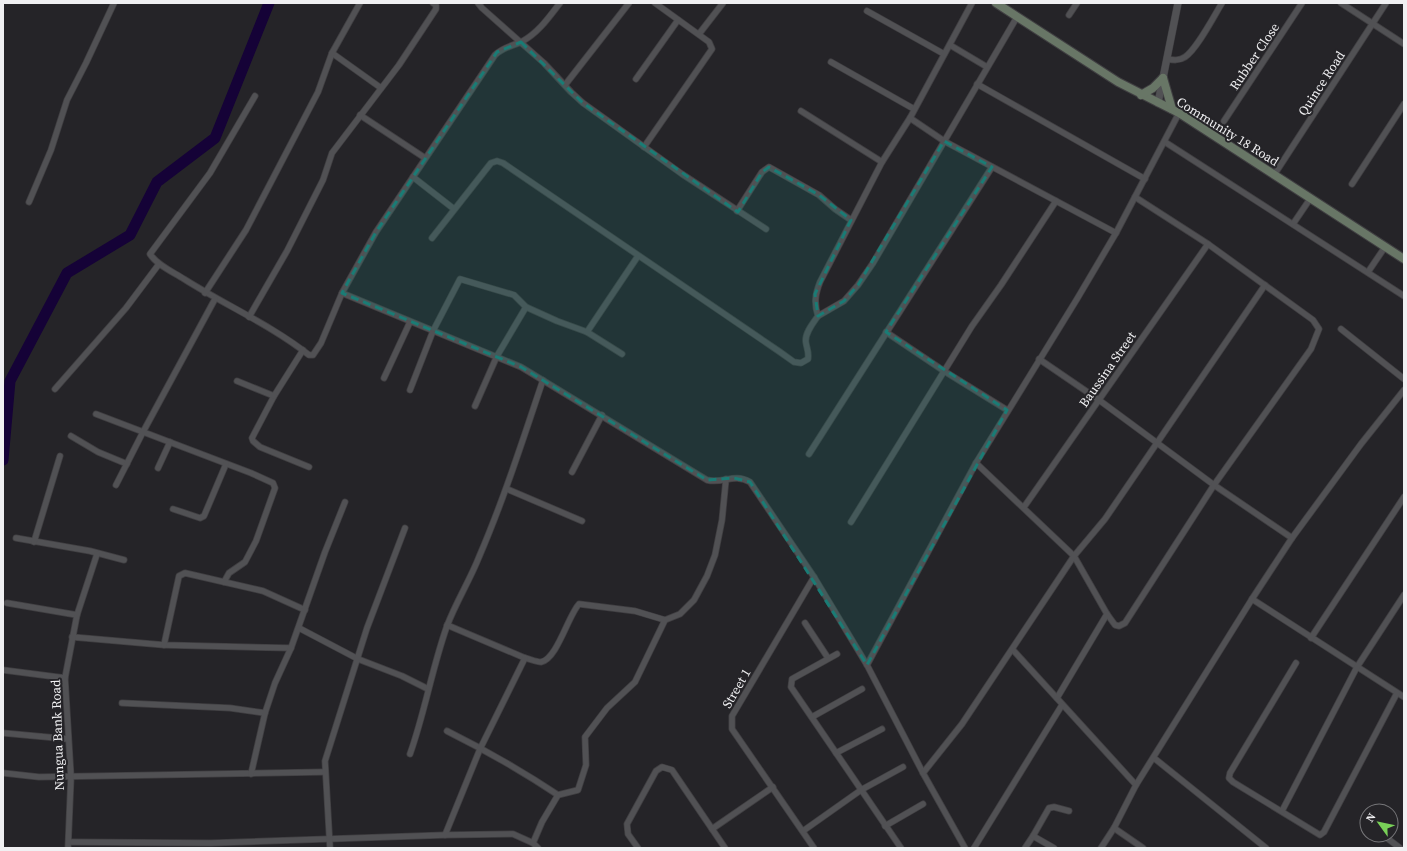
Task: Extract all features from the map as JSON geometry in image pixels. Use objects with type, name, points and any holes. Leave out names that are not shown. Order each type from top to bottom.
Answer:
[{"type":"main road","name":"Community 18 Road","points":[[996,3],[1118,82],[1141,95],[1176,111],[1404,259]]},
{"type":"main road","points":[[1141,95],[1153,88],[1163,78],[1176,111]]},
{"type":"street","points":[[29,202],[51,150],[67,100],[114,3]]},
{"type":"street","points":[[206,293],[246,230],[318,92],[332,53],[360,3]]},
{"type":"street","points":[[249,317],[287,252],[323,180],[332,153],[399,65],[436,9],[436,5],[433,3]]},
{"type":"street","points":[[478,3],[556,74],[583,103],[644,147],[737,211],[766,229]]},
{"type":"street","points":[[255,96],[210,173],[150,252],[150,256],[215,299],[249,317],[310,355],[315,353],[321,343],[342,293],[376,232],[495,55],[505,47],[521,42],[542,25],[560,3]]},
{"type":"street","points":[[565,85],[629,3]]},
{"type":"street","points":[[644,147],[712,49],[709,42],[655,3]]},
{"type":"street","points":[[699,34],[723,3]]},
{"type":"street","points":[[818,316],[814,304],[815,294],[851,220],[882,162],[910,118],[914,108],[972,3]]},
{"type":"street","points":[[1069,15],[1077,3]]},
{"type":"street","points":[[1158,103],[1178,3]]},
{"type":"street","points":[[1167,59],[1178,60],[1185,57],[1192,50],[1222,3]]},
{"type":"street","name":"Rubber Close","points":[[1224,121],[1302,3]]},
{"type":"street","points":[[1341,3],[1404,44]]},
{"type":"street","name":"Quince Road","points":[[1274,175],[1386,3]]},
{"type":"street","points":[[867,11],[944,54]]},
{"type":"street","points":[[432,238],[491,163],[497,161],[503,163],[794,362],[801,363],[808,359],[809,352],[805,341],[809,329],[818,316],[844,301],[858,285],[1017,17]]},
{"type":"street","points":[[636,79],[678,20]]},
{"type":"street","points":[[950,45],[987,67]]},
{"type":"street","points":[[332,53],[381,88]]},
{"type":"street","points":[[832,62],[914,108]]},
{"type":"street","points":[[977,84],[1146,179]]},
{"type":"street","points":[[1352,184],[1404,104]]},
{"type":"street","points":[[801,111],[882,162]]},
{"type":"street","points":[[867,665],[976,463],[1007,410],[1078,299],[1116,233],[1165,142],[1176,111]]},
{"type":"street","points":[[360,115],[425,158]]},
{"type":"street","points":[[910,118],[944,141],[1116,233]]},
{"type":"street","points":[[1165,142],[1404,296]]},
{"type":"street","points":[[737,211],[762,172],[766,168],[772,167],[819,196],[851,220]]},
{"type":"street","points":[[809,454],[992,167]]},
{"type":"street","points":[[413,178],[454,209]]},
{"type":"street","points":[[976,463],[1074,556],[1107,614],[1115,625],[1119,626],[1125,623],[1214,485],[1311,349],[1318,333],[1317,324],[1313,320],[1208,244],[1135,197]]},
{"type":"street","points":[[1293,224],[1310,198]]},
{"type":"street","points":[[851,522],[972,326],[1001,286],[1056,201]]},
{"type":"street","name":"Baussina Street","points":[[1024,507],[1208,244]]},
{"type":"street","points":[[1368,272],[1385,247]]},
{"type":"street","points":[[587,332],[638,256]]},
{"type":"street","points":[[55,389],[126,308],[160,264]]},
{"type":"street","points":[[410,390],[433,331],[460,279],[509,293],[523,302],[526,307],[587,332],[622,354]]},
{"type":"street","points":[[923,773],[962,724],[1013,650],[1074,556],[1105,519],[1265,285]]},
{"type":"street","points":[[342,293],[410,322],[497,356],[531,372],[707,480],[713,481],[743,478],[750,482],[814,577],[867,665],[923,773],[965,848]]},
{"type":"street","points":[[116,486],[143,432],[215,299]]},
{"type":"street","points":[[475,406],[497,356],[526,307]]},
{"type":"street","points":[[384,378],[410,322]]},
{"type":"street","points":[[1341,329],[1404,379]]},
{"type":"street","points":[[886,332],[944,371],[1007,410]]},
{"type":"street","points":[[303,350],[274,396],[253,436],[253,442],[260,447],[309,467]]},
{"type":"street","points":[[1039,359],[1099,400],[1214,485],[1292,538]]},
{"type":"street","points":[[237,380],[274,396]]},
{"type":"street","points":[[410,754],[422,723],[428,688],[448,625],[479,558],[507,489],[543,380]]},
{"type":"street","points":[[1101,848],[1114,828],[1136,785],[1252,599],[1292,538],[1361,444],[1404,390]]},
{"type":"street","points":[[96,414],[273,483],[275,488],[256,541],[245,562],[235,566],[224,582]]},
{"type":"street","points":[[572,472],[602,415]]},
{"type":"street","points":[[71,436],[98,452],[127,464]]},
{"type":"street","points":[[158,468],[170,442]]},
{"type":"street","points":[[34,542],[60,456]]},
{"type":"street","points":[[173,508],[200,518],[204,516],[226,464]]},
{"type":"street","points":[[448,625],[525,658],[538,662],[544,660],[555,649],[579,604],[635,611],[665,620],[680,614],[694,600],[707,576],[715,555],[722,520],[726,479]]},
{"type":"street","points":[[507,489],[582,521]]},
{"type":"street","points":[[1311,638],[1404,497]]},
{"type":"street","points":[[251,774],[265,713],[275,683],[299,628],[345,502]]},
{"type":"street","points":[[330,848],[328,792],[324,772],[324,761],[367,628],[405,528]]},
{"type":"street","points":[[16,538],[124,560]]},
{"type":"street","name":"Nungua Bank Road","points":[[68,845],[71,777],[65,678],[77,615],[97,554]]},
{"type":"street","points":[[164,645],[179,576],[185,573],[263,591],[305,610]]},
{"type":"street","name":"Street 1","points":[[814,577],[732,716],[731,721],[732,728],[814,848]]},
{"type":"street","points":[[1282,811],[1357,667],[1404,595]]},
{"type":"street","points":[[1252,599],[1404,697]]},
{"type":"street","points":[[7,604],[77,615]]},
{"type":"street","points":[[1057,698],[1107,614]]},
{"type":"street","points":[[533,843],[542,822],[558,795],[578,790],[586,765],[585,737],[607,708],[634,682],[665,620]]},
{"type":"street","points":[[805,623],[828,658]]},
{"type":"street","points":[[299,628],[358,659],[428,688]]},
{"type":"street","points":[[72,638],[164,645],[291,648]]},
{"type":"street","points":[[1013,650],[1136,785]]},
{"type":"street","points":[[837,654],[792,679],[790,683],[860,790],[901,848]]},
{"type":"street","points":[[446,834],[480,749],[525,658]]},
{"type":"street","points":[[1296,663],[1230,773],[1229,778],[1314,833],[1320,835],[1324,832],[1398,693]]},
{"type":"street","points":[[3,670],[65,678]]},
{"type":"street","points":[[812,717],[862,690]]},
{"type":"street","points":[[122,703],[230,708],[265,713]]},
{"type":"street","points":[[974,848],[1062,705]]},
{"type":"street","points":[[836,753],[882,729]]},
{"type":"street","points":[[447,730],[547,786],[558,795]]},
{"type":"street","points":[[3,733],[68,739]]},
{"type":"street","points":[[1154,758],[1266,848]]},
{"type":"street","points":[[638,848],[628,834],[627,824],[656,771],[662,767],[672,770],[724,848]]},
{"type":"street","points":[[803,831],[860,790],[903,767]]},
{"type":"street","points":[[3,773],[39,778],[324,772]]},
{"type":"street","points":[[712,829],[773,788]]},
{"type":"street","points":[[885,826],[923,804]]},
{"type":"street","points":[[1025,848],[1050,808],[1054,807],[1068,811]]},
{"type":"street","points":[[1114,828],[1143,848]]},
{"type":"street","points":[[68,845],[211,843],[446,834],[513,834],[533,843],[538,848]]},
{"type":"street","points":[[1033,836],[1054,848]]},
{"type":"highlighted area","points":[[521,42],[583,103],[738,212],[762,172],[769,167],[819,195],[851,220],[815,294],[818,316],[844,301],[858,285],[944,141],[992,167],[886,332],[1007,410],[867,665],[750,482],[734,478],[707,480],[521,367],[342,293],[376,232],[497,52]]},
{"type":"waterway","points":[[3,460],[10,381],[67,273],[130,235],[157,182],[215,138],[269,3]]}]
